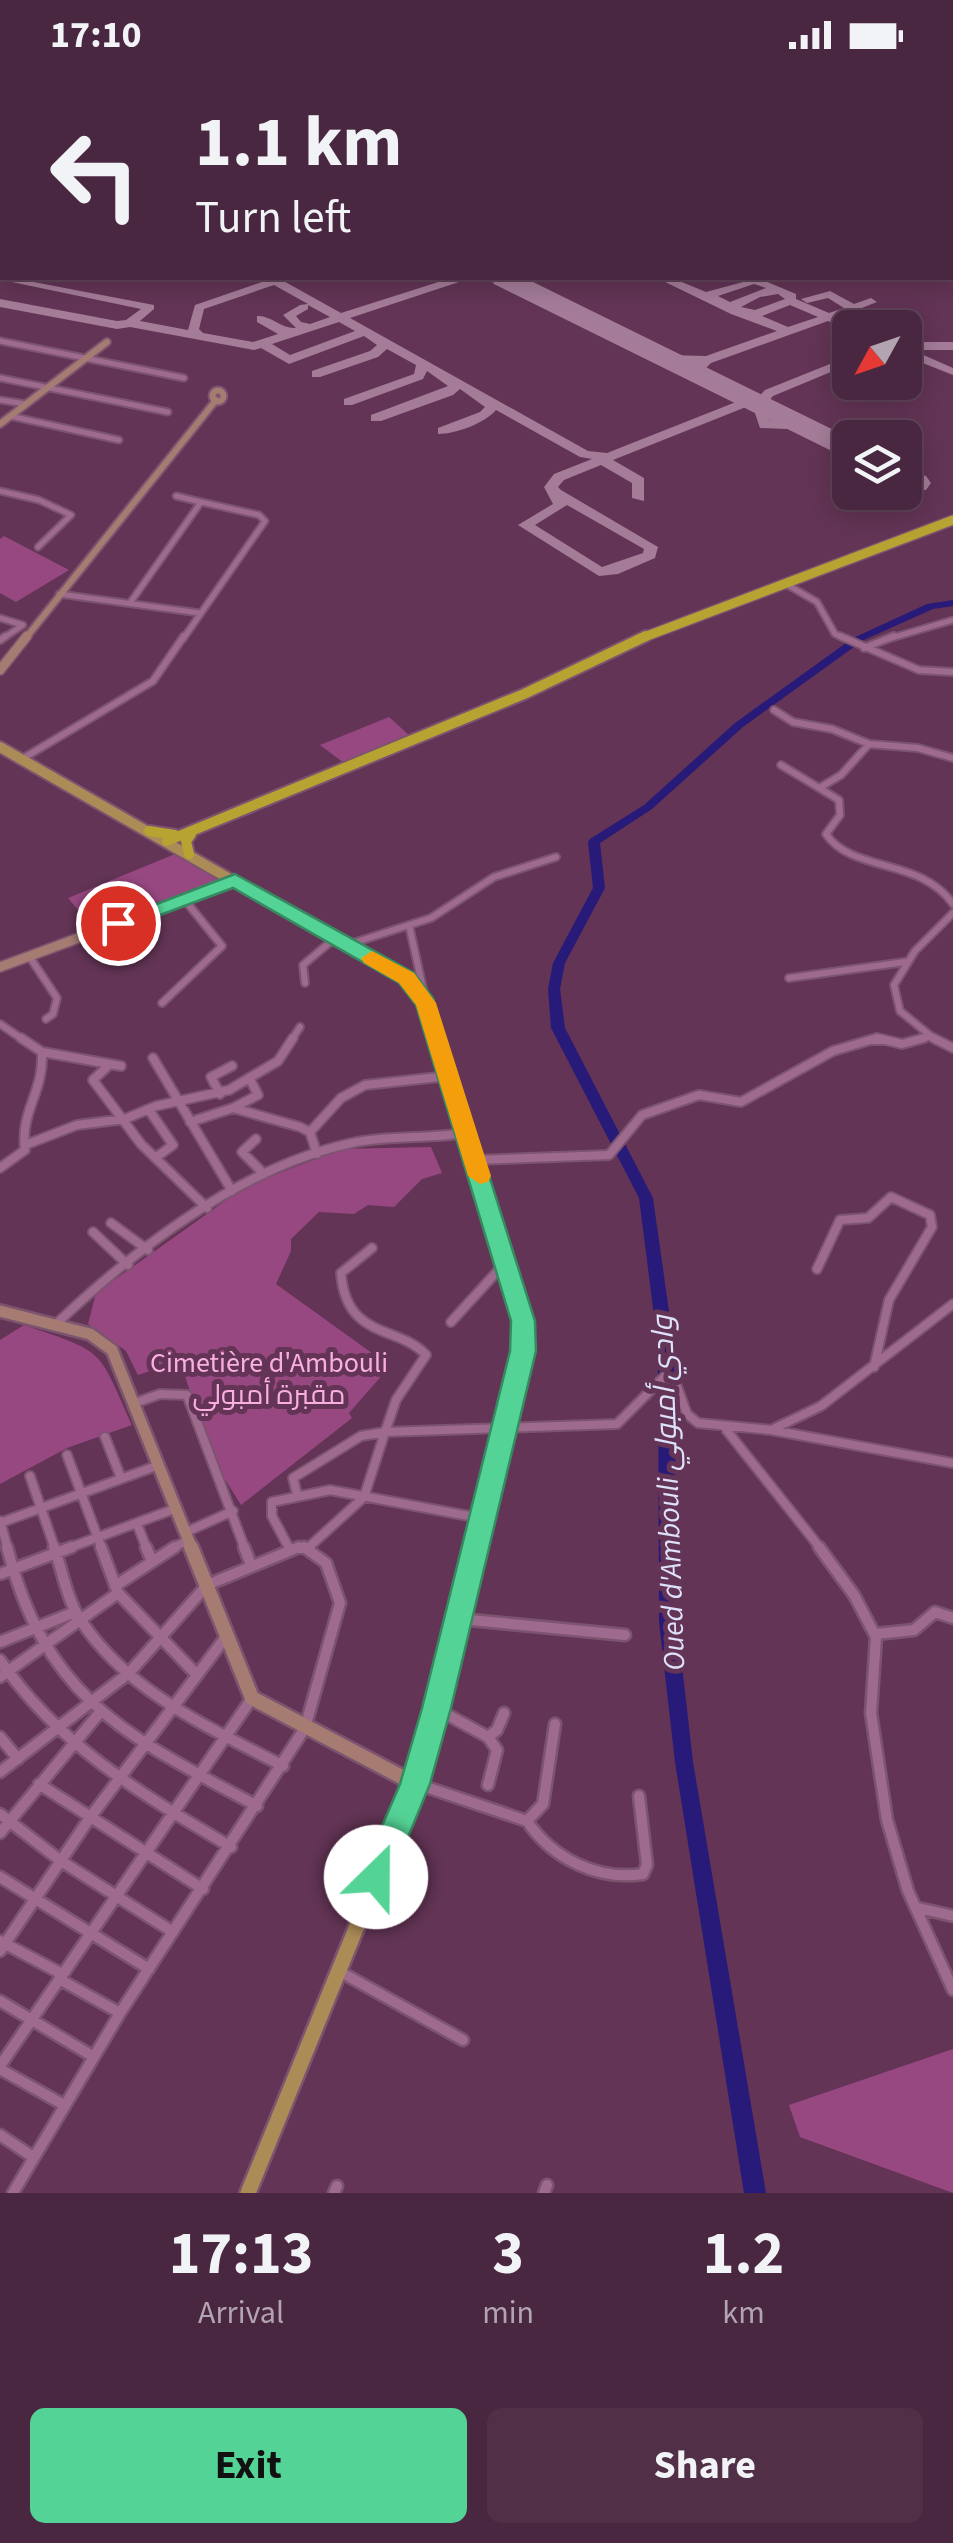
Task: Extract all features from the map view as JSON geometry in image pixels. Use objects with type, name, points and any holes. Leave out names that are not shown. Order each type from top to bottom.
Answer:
[{"type":"highway","points":[[167,841],[524,694],[614,648],[953,520]]},
{"type":"highway","points":[[149,831],[192,832]]},
{"type":"highway","points":[[184,851],[192,832]]},
{"type":"main road","points":[[0,747],[406,978],[426,1003],[508,1261],[523,1321],[523,1351],[485,1519],[415,1784],[248,2193]]},
{"type":"street","points":[[0,341],[184,378]]},
{"type":"street","points":[[0,424],[107,342]]},
{"type":"street","points":[[0,378],[168,412]]},
{"type":"street","points":[[0,670],[213,398]]},
{"type":"street","points":[[0,400],[26,404]]},
{"type":"street","points":[[10,416],[119,440]]},
{"type":"street","points":[[0,490],[42,501],[71,515],[38,547]]},
{"type":"street","points":[[22,759],[154,681],[265,521],[260,514],[176,496]]},
{"type":"street","points":[[130,604],[201,502]]},
{"type":"street","points":[[786,584],[817,602],[835,634],[919,670],[953,672]]},
{"type":"street","points":[[59,594],[200,613]]},
{"type":"street","points":[[0,618],[4,616],[24,625],[0,640]]},
{"type":"street","points":[[864,648],[908,631],[953,620]]},
{"type":"street","points":[[774,710],[793,722],[832,730],[869,744],[918,748],[953,758]]},
{"type":"street","points":[[821,787],[841,775],[869,744]]},
{"type":"street","points":[[781,766],[821,787],[842,807],[826,834],[834,846],[908,870],[942,888],[953,904]]},
{"type":"street","points":[[305,983],[303,965],[341,942],[409,925],[449,908],[494,877],[556,857]]},
{"type":"street","points":[[0,967],[235,880]]},
{"type":"street","points":[[942,888],[953,884]]},
{"type":"street","points":[[162,1004],[222,946],[184,899]]},
{"type":"street","points":[[953,913],[905,962],[896,992],[903,1021],[953,1048]]},
{"type":"street","points":[[409,925],[426,1003]]},
{"type":"street","points":[[30,956],[57,998],[53,1014],[46,1019]]},
{"type":"street","points":[[788,978],[905,962]]},
{"type":"street","points":[[0,1024],[42,1052],[56,1050],[122,1066]]},
{"type":"street","points":[[25,1144],[76,1126],[125,1119],[220,1094],[278,1061],[300,1027]]},
{"type":"street","points":[[475,1160],[609,1155],[642,1115],[699,1095],[741,1102],[833,1051],[878,1038],[902,1044],[928,1037]]},
{"type":"street","points":[[0,1168],[23,1154],[22,1126],[43,1078],[42,1052]]},
{"type":"street","points":[[154,1058],[232,1191]]},
{"type":"street","points":[[109,1065],[93,1080],[155,1158],[207,1208]]},
{"type":"street","points":[[220,1094],[211,1077],[232,1066]]},
{"type":"street","points":[[310,1132],[326,1120],[338,1100],[357,1088],[403,1078],[448,1076]]},
{"type":"street","points":[[190,1122],[258,1095],[250,1079]]},
{"type":"street","points":[[232,1108],[249,1116],[270,1114],[310,1132],[317,1154]]},
{"type":"street","points":[[149,1110],[174,1145],[155,1158]]},
{"type":"street","points":[[54,1326],[148,1250],[232,1191],[264,1174],[350,1144],[466,1133]]},
{"type":"street","points":[[256,1139],[242,1152],[264,1174]]},
{"type":"street","points":[[818,1269],[840,1220],[868,1218],[891,1197],[930,1215],[932,1228],[889,1300],[874,1367]]},
{"type":"street","points":[[111,1222],[148,1250]]},
{"type":"street","points":[[93,1232],[128,1265]]},
{"type":"street","points":[[0,1772],[129,1673],[207,1586],[289,1548],[309,1547],[364,1496],[396,1400],[426,1355],[414,1344],[370,1328],[343,1286],[341,1273],[372,1248]]},
{"type":"street","points":[[450,1322],[508,1261]]},
{"type":"street","points":[[771,1430],[821,1406],[953,1304]]},
{"type":"street","points":[[0,1312],[90,1334],[112,1350],[252,1698],[415,1784],[527,1821],[546,1846],[612,1875],[632,1878],[643,1874],[647,1864],[640,1796]]},
{"type":"street","points":[[298,1494],[292,1478],[361,1436],[616,1424],[629,1416],[653,1382],[665,1376],[674,1382],[692,1420],[953,1463]]},
{"type":"street","points":[[135,1403],[160,1394],[187,1396],[251,1564]]},
{"type":"street","points":[[724,1427],[852,1594],[876,1634],[871,1715],[880,1785],[934,1956],[953,1990]]},
{"type":"street","points":[[105,1437],[121,1478]]},
{"type":"street","points":[[67,1455],[116,1590],[159,1641],[197,1676]]},
{"type":"street","points":[[159,1465],[0,1522],[34,1630],[101,1712],[145,1744],[257,1806]]},
{"type":"street","points":[[30,1476],[77,1615],[129,1673],[172,1708],[283,1766]]},
{"type":"street","points":[[289,1548],[270,1508],[272,1502],[298,1494],[330,1490],[485,1519]]},
{"type":"street","points":[[0,1574],[177,1508]]},
{"type":"street","points":[[3,1674],[44,1646],[77,1615],[116,1590],[152,1558],[233,1512]]},
{"type":"street","points":[[137,1524],[152,1558]]},
{"type":"street","points":[[12,2193],[120,2014],[306,1728],[342,1594],[336,1578],[309,1547]]},
{"type":"street","points":[[876,1634],[914,1630],[935,1612],[953,1618]]},
{"type":"street","points":[[0,1642],[77,1615]]},
{"type":"street","points":[[460,1619],[624,1635]]},
{"type":"street","points":[[120,2014],[61,1976],[2,1945],[89,1819],[225,1638]]},
{"type":"street","points":[[0,1660],[3,1674],[71,1744],[118,1781],[230,1847]]},
{"type":"street","points":[[64,2105],[0,2067],[252,1698]]},
{"type":"street","points":[[436,1708],[488,1737],[498,1754],[488,1785]]},
{"type":"street","points":[[101,1712],[3,1823],[173,1932]]},
{"type":"street","points":[[488,1737],[497,1730],[504,1712]]},
{"type":"street","points":[[527,1821],[542,1804],[555,1724]]},
{"type":"street","points":[[0,1737],[18,1758]]},
{"type":"street","points":[[38,1784],[203,1888]]},
{"type":"street","points":[[0,1876],[34,1901],[150,1969]]},
{"type":"street","points":[[918,1908],[953,1916]]},
{"type":"street","points":[[336,1970],[463,2040]]},
{"type":"street","points":[[0,2002],[94,2057]]},
{"type":"street","points":[[0,2135],[32,2157]]},
{"type":"green space","points":[[4,536],[69,570],[16,602],[0,593],[0,539]]},
{"type":"green space","points":[[389,717],[410,736],[344,763],[320,745]]},
{"type":"green space","points":[[175,854],[219,880],[93,928],[68,898]]},
{"type":"green space","name":"Cimetière d'Ambouli مقبرة أمبولي","points":[[431,1147],[442,1173],[422,1179],[394,1207],[368,1205],[354,1214],[319,1212],[291,1239],[291,1251],[276,1284],[376,1356],[384,1373],[349,1413],[352,1418],[241,1505],[213,1460],[180,1361],[138,1375],[126,1351],[88,1324],[96,1293],[246,1186],[341,1149]]},
{"type":"green space","name":"Cimetière d'Ambouli مقبرة أمبولي","points":[[24,1325],[71,1341],[96,1356],[112,1380],[132,1425],[67,1448],[0,1484],[0,1340]]},
{"type":"green space","points":[[953,2049],[953,2193],[800,2137],[789,2105]]},
{"type":"waterway","name":"Oued d'Ambouli وادي أمبولي","points":[[855,641],[931,606],[953,603]]},
{"type":"waterway","name":"Oued d'Ambouli وادي أمبولي","points":[[755,2193],[684,1762],[668,1622],[666,1347],[646,1198],[558,1028],[554,989],[559,963],[599,888],[594,842],[648,807],[739,725],[850,645]]},
{"type":"taxiway","points":[[17,280],[150,307],[130,323]]},
{"type":"taxiway","points":[[340,318],[455,280]]},
{"type":"taxiway","points":[[668,280],[713,299]]},
{"type":"taxiway","points":[[713,299],[711,294],[754,280],[779,289]]},
{"type":"taxiway","points":[[199,336],[193,329],[199,307],[275,281]]},
{"type":"taxiway","points":[[275,281],[340,318]]},
{"type":"taxiway","points":[[735,309],[735,303],[763,292],[785,293],[792,296],[790,301]]},
{"type":"taxiway","points":[[807,299],[830,294],[853,308]]},
{"type":"taxiway","points":[[713,299],[719,302]]},
{"type":"taxiway","points":[[713,299],[719,302]]},
{"type":"taxiway","points":[[746,313],[756,314],[790,301]]},
{"type":"taxiway","points":[[790,301],[828,317]]},
{"type":"taxiway","points":[[719,302],[735,309]]},
{"type":"taxiway","points":[[853,308],[871,302]]},
{"type":"taxiway","points":[[0,303],[117,325],[130,323]]},
{"type":"taxiway","points":[[304,307],[289,315],[297,325],[310,327]]},
{"type":"taxiway","points":[[828,317],[853,308]]},
{"type":"taxiway","points":[[735,309],[746,313]]},
{"type":"taxiway","points":[[746,313],[785,330]]},
{"type":"taxiway","points":[[707,360],[828,317]]},
{"type":"taxiway","points":[[294,333],[340,318]]},
{"type":"taxiway","points":[[340,318],[363,330]]},
{"type":"taxiway","points":[[261,319],[280,331],[294,333]]},
{"type":"taxiway","points":[[130,323],[199,336]]},
{"type":"taxiway","points":[[263,344],[289,360],[356,337],[363,330]]},
{"type":"taxiway","points":[[363,330],[453,381]]},
{"type":"taxiway","points":[[199,336],[254,346],[294,333]]},
{"type":"taxiway","points":[[316,374],[374,354],[383,346],[380,340]]},
{"type":"taxiway","points":[[922,346],[953,346]]},
{"type":"taxiway","points":[[668,359],[707,360]]},
{"type":"taxiway","points":[[922,359],[952,372]]},
{"type":"taxiway","points":[[702,377],[699,369],[707,360]]},
{"type":"taxiway","points":[[348,402],[419,376],[423,364]]},
{"type":"taxiway","points":[[765,408],[763,401],[769,393],[832,367]]},
{"type":"taxiway","points":[[376,418],[449,392],[455,387],[453,381]]},
{"type":"taxiway","points":[[453,381],[489,401]]},
{"type":"taxiway","points":[[602,460],[742,404],[744,397]]},
{"type":"taxiway","points":[[443,431],[485,415],[492,407],[489,401]]},
{"type":"taxiway","points":[[489,401],[585,454],[606,457]]},
{"type":"taxiway","points":[[758,404],[765,425],[782,426],[788,419]]},
{"type":"taxiway","points":[[556,493],[651,547],[650,555],[613,571],[599,572],[525,525],[560,506],[551,487],[559,477],[602,460]]},
{"type":"taxiway","points":[[602,460],[639,481],[639,498]]},
{"type":"runway","points":[[508,280],[832,441]]},
{"type":"slow traffic","points":[[372,958],[406,978],[426,1003],[480,1176]]},
{"type":"route","points":[[118,923],[235,880],[413,984],[426,1003],[508,1264],[523,1321],[523,1351],[485,1519],[415,1784],[376,1877]]}]
